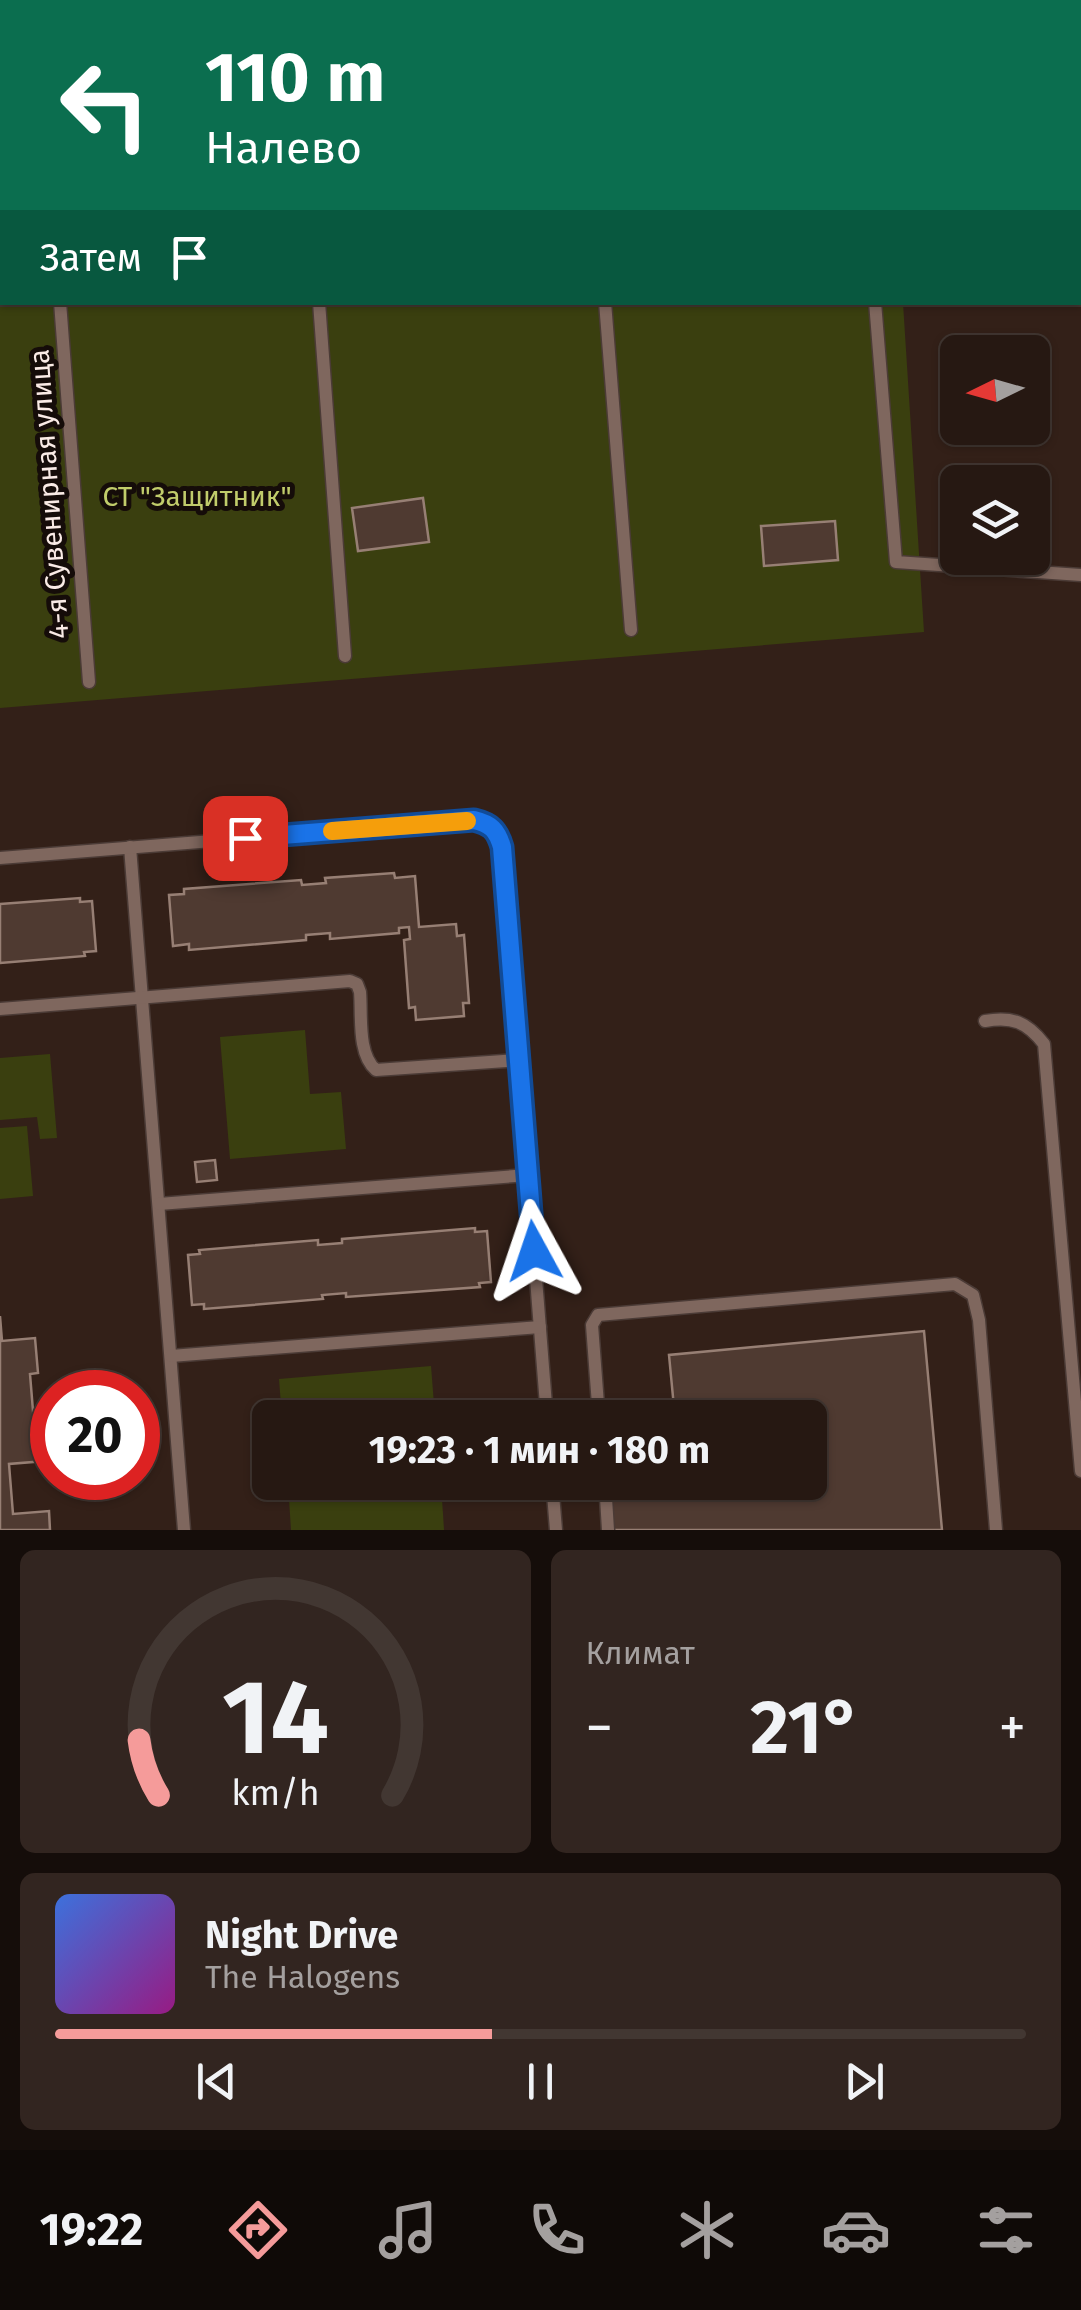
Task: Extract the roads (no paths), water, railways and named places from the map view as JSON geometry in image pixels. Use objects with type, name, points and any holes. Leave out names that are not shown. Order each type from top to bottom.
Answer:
[{"type":"lane","name":"4-я Сувенирная улица","points":[[60,305],[88,682]]},
{"type":"lane","points":[[319,305],[344,656]]},
{"type":"lane","points":[[605,305],[631,630]]},
{"type":"lane","points":[[876,305],[896,562],[1081,575]]},
{"type":"lane","points":[[0,858],[474,820],[498,832],[546,1400]]},
{"type":"lane","points":[[130,848],[184,1530]]},
{"type":"lane","points":[[0,1009],[350,981],[357,984],[360,992],[365,1053],[376,1070],[519,1060]]},
{"type":"lane","points":[[985,1020],[1006,1017],[1030,1026],[1044,1044],[1081,1471]]},
{"type":"lane","points":[[158,1204],[528,1175]]},
{"type":"lane","points":[[598,1400],[592,1325],[598,1315],[955,1284],[973,1295],[979,1320],[996,1530]]},
{"type":"lane","points":[[170,1356],[540,1327]]},
{"type":"lane","points":[[554,1500],[556,1530]]},
{"type":"lane","points":[[606,1500],[608,1530]]},
{"type":"park label","name":"СТ \"Защитник\"","points":[[197,496]]}]
